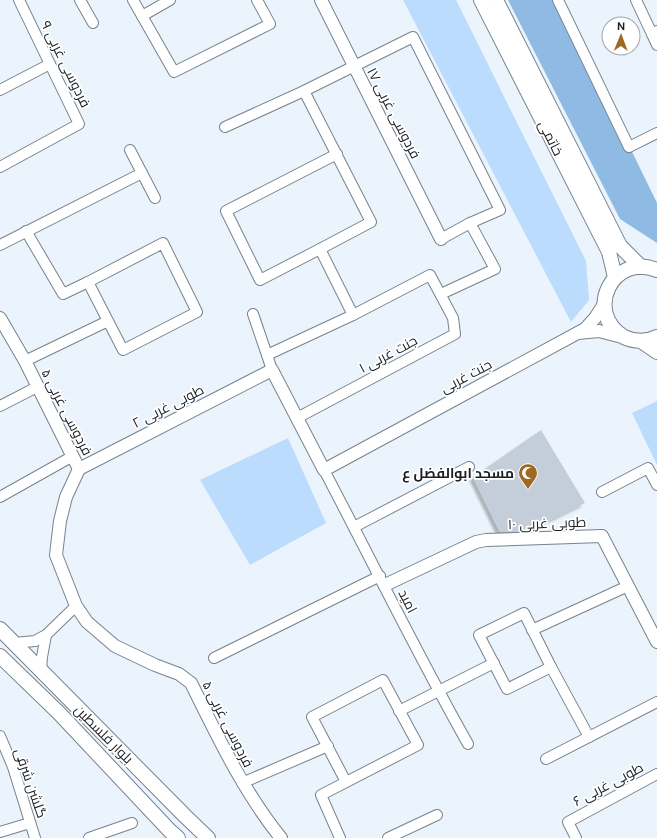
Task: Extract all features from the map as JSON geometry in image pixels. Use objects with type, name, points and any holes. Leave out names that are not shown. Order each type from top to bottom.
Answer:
[{"type":"main road","name":"خاتمی","points":[[481,0],[609,252],[615,278]]},
{"type":"main road","name":"خاتمی","points":[[496,0],[620,246],[641,267]]},
{"type":"main road","points":[[657,270],[641,267],[632,268],[623,272],[609,285],[605,294],[604,304],[605,314],[610,324],[627,338],[641,341],[657,337]]},
{"type":"main road","points":[[641,341],[657,352]]},
{"type":"main road","name":"بلوار فلسطین","points":[[0,629],[208,838]]},
{"type":"main road","name":"بلوار فلسطین","points":[[0,656],[59,713],[174,835]]},
{"type":"main road","points":[[174,835],[185,816]]},
{"type":"street","name":"فردوسی غربی ۹","points":[[0,167],[79,124],[19,0]]},
{"type":"street","points":[[80,0],[93,23]]},
{"type":"street","points":[[133,0],[174,72],[270,24],[257,0]]},
{"type":"street","points":[[142,16],[170,0]]},
{"type":"street","name":"فردوسی غربی ۱۷","points":[[321,0],[441,239]]},
{"type":"street","points":[[558,0],[629,147],[657,133]]},
{"type":"street","points":[[636,0],[654,33],[657,46]]},
{"type":"street","points":[[225,127],[304,91],[353,65],[413,37],[500,210],[441,239]]},
{"type":"street","points":[[0,90],[50,64]]},
{"type":"street","points":[[304,91],[337,154],[371,222],[260,280],[226,211],[337,154]]},
{"type":"street","points":[[130,150],[155,198]]},
{"type":"street","points":[[0,245],[142,173]]},
{"type":"street","points":[[267,355],[353,315],[430,275],[441,294],[495,269],[470,224]]},
{"type":"street","points":[[26,231],[63,294],[163,243],[197,312],[123,350],[88,282]]},
{"type":"street","points":[[320,249],[353,315]]},
{"type":"street","name":"جنت غربی ۱","points":[[297,418],[455,334],[453,318],[441,294]]},
{"type":"street","points":[[576,333],[585,329],[595,318],[604,304]]},
{"type":"street","points":[[252,314],[272,370],[324,470]]},
{"type":"street","points":[[25,360],[108,321]]},
{"type":"street","name":"فردوسی غربی ۵","points":[[1,322],[25,360],[37,387],[79,468],[66,497],[60,521],[56,555],[76,606],[87,622],[116,646],[155,665],[179,674],[191,683],[242,784],[281,838]]},
{"type":"street","name":"جنت غربی","points":[[324,470],[576,333],[599,331],[627,338]]},
{"type":"street","name":"طوبی غربی ۲","points":[[79,468],[272,370]]},
{"type":"street","points":[[0,406],[37,387]]},
{"type":"street","points":[[0,497],[73,456]]},
{"type":"street","points":[[354,527],[469,467]]},
{"type":"street","points":[[602,492],[648,468],[657,485]]},
{"type":"street","name":"امید","points":[[324,470],[382,580],[438,692],[468,744]]},
{"type":"street","name":"طوبی غربی ۱۰","points":[[382,580],[476,542],[486,540],[602,536],[657,642]]},
{"type":"street","points":[[214,658],[382,580]]},
{"type":"street","points":[[532,630],[628,586]]},
{"type":"street","points":[[14,643],[35,641],[46,635],[76,606]]},
{"type":"street","points":[[551,667],[507,689],[479,635],[524,613],[589,737]]},
{"type":"street","points":[[41,670],[46,635]]},
{"type":"street","points":[[399,711],[494,663]]},
{"type":"street","points":[[340,838],[321,795],[418,745],[383,680],[312,717],[346,782]]},
{"type":"street","points":[[546,759],[657,702]]},
{"type":"street","name":"گلشن شرقی","points":[[0,736],[13,767],[35,838]]},
{"type":"street","points":[[242,784],[328,746]]},
{"type":"street","name":"طوبی غربی ۶","points":[[576,838],[568,822],[657,774]]},
{"type":"street","points":[[388,838],[436,815]]},
{"type":"street","points":[[0,832],[30,823]]},
{"type":"street","points":[[89,838],[132,823]]},
{"type":"shaded area","points":[[403,0],[456,0],[586,261],[589,300],[571,322]]},
{"type":"shaded area","points":[[508,0],[558,0],[657,203],[657,243],[620,219]]},
{"type":"shaded area","points":[[657,401],[657,465],[632,413]]},
{"type":"shaded area","points":[[288,438],[326,523],[250,565],[200,480]]},
{"type":"building","name":"مسجد ابوالفضل ع","points":[[541,430],[585,503],[527,531],[500,532],[473,477]]},
{"type":"place","name":"مسجد ابوالفضل ع","points":[[528,490]]}]
